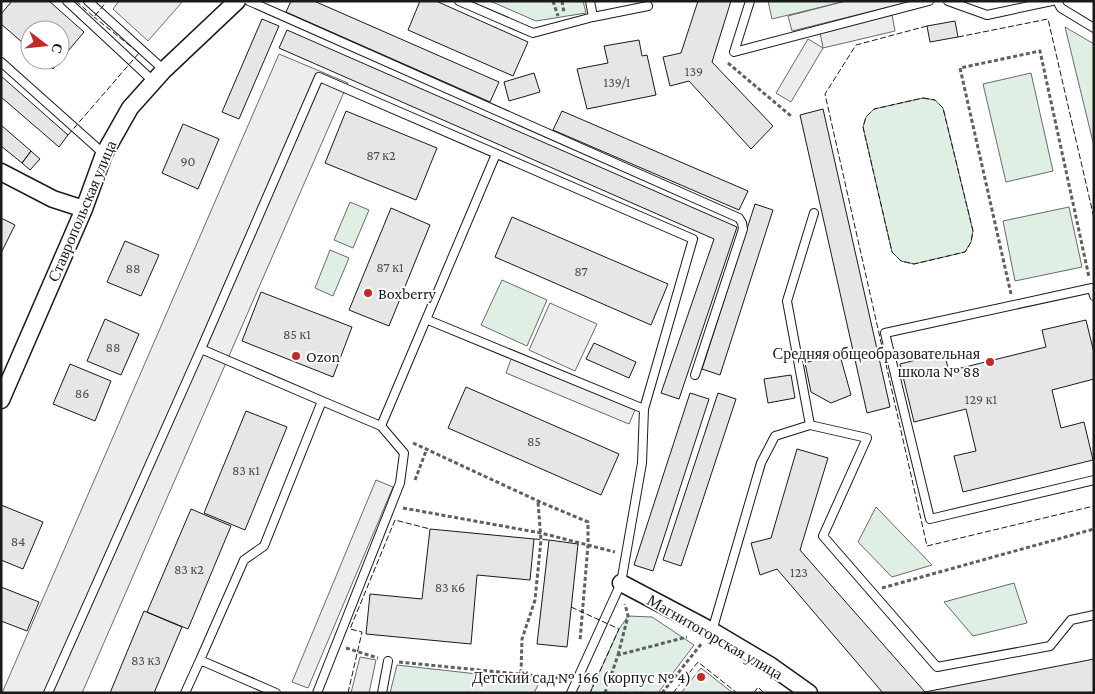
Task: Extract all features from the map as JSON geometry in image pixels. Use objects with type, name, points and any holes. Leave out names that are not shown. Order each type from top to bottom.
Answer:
[{"type":"street","name":"Ставропольская улица","points":[[1,400],[84,210],[104,154],[130,108],[159,75],[237,1]]},
{"type":"street","points":[[1,172],[54,200],[84,210]]},
{"type":"street","name":"Магнитогорская улица","points":[[621,583],[712,631],[771,666],[809,693]]},
{"type":"lane","points":[[67,1],[159,75]]},
{"type":"lane","points":[[88,1],[159,75]]},
{"type":"lane","points":[[249,1],[739,218],[743,230],[695,375]]},
{"type":"lane","points":[[458,1],[533,33],[593,17],[648,6]]},
{"type":"lane","points":[[590,1],[593,17]]},
{"type":"lane","points":[[750,1],[734,52],[928,1]]},
{"type":"lane","points":[[948,1],[987,15],[1052,1]]},
{"type":"lane","points":[[1057,1],[1061,8],[1094,28]]},
{"type":"lane","points":[[1,62],[104,154]]},
{"type":"lane","points":[[48,693],[201,349],[319,77],[694,239],[644,409],[642,463],[621,583],[571,693]]},
{"type":"lane","points":[[381,426],[428,320],[496,154]]},
{"type":"lane","points":[[810,426],[787,301],[814,213]]},
{"type":"lane","points":[[1093,292],[1014,305],[885,334],[930,518],[1094,480]]},
{"type":"lane","points":[[428,320],[644,409]]},
{"type":"lane","points":[[201,349],[381,426],[404,453],[400,483],[317,693]]},
{"type":"lane","points":[[186,693],[244,560],[264,546],[322,400]]},
{"type":"lane","points":[[712,631],[761,463],[776,436],[810,426],[867,438],[823,536],[936,667],[1050,646],[1071,620],[1094,615]]},
{"type":"lane","points":[[200,660],[276,693]]},
{"type":"lane","points":[[382,693],[388,661]]},
{"type":"path","points":[[1014,305],[960,68],[1040,51],[1093,292]]},
{"type":"path","points":[[722,59],[791,116]]},
{"type":"path","points":[[411,443],[588,522],[588,545],[579,648]]},
{"type":"path","points":[[413,484],[426,451]]},
{"type":"path","points":[[406,500],[403,508],[541,533],[625,556]]},
{"type":"path","points":[[521,673],[522,639],[535,600],[541,533],[538,501]]},
{"type":"path","points":[[871,591],[1094,529]]},
{"type":"path","points":[[604,693],[618,655],[628,616],[621,583]]},
{"type":"path","points":[[618,655],[712,631]]},
{"type":"path","points":[[662,693],[712,631]]},
{"type":"path","points":[[336,645],[388,661],[559,678],[571,670]]},
{"type":"green space","points":[[490,1],[583,1],[586,13],[536,21]]},
{"type":"green space","points":[[768,1],[846,1],[772,19]]},
{"type":"green space","points":[[1065,27],[1094,44],[1094,146]]},
{"type":"green space","points":[[1031,73],[1053,171],[1006,182],[983,84]]},
{"type":"green space","points":[[923,98],[935,100],[943,108],[973,231],[971,242],[965,252],[914,264],[901,261],[892,252],[863,127],[866,117],[874,109]]},
{"type":"green space","points":[[350,202],[369,210],[353,248],[334,240]]},
{"type":"green space","points":[[1069,207],[1082,267],[1015,281],[1003,221]]},
{"type":"green space","points":[[330,250],[349,258],[333,296],[315,288]]},
{"type":"green space","points":[[502,280],[547,300],[527,346],[481,325]]},
{"type":"green space","points":[[876,507],[932,565],[892,577],[858,542]]},
{"type":"green space","points":[[1014,583],[1027,623],[973,636],[944,602]]},
{"type":"green space","points":[[628,616],[652,617],[694,645],[658,693],[590,693],[619,629]]},
{"type":"green space","points":[[397,665],[540,681],[534,693],[390,693]]},
{"type":"green space","name":"Детский сад № 166 (корпус № 4)","points":[[701,668],[733,693],[681,693]]},
{"type":"shaded area","points":[[119,1],[183,1],[148,41],[113,9]]},
{"type":"shaded area","points":[[846,1],[913,1],[792,31],[788,16]]},
{"type":"shaded area","points":[[892,15],[895,31],[823,48],[820,32]]},
{"type":"shaded area","points":[[808,39],[823,48],[791,102],[776,93]]},
{"type":"shaded area","points":[[279,54],[348,83],[82,693],[2,693]]},
{"type":"shaded area","points":[[550,303],[597,324],[575,371],[529,350]]},
{"type":"shaded area","points":[[511,359],[635,410],[629,424],[506,373]]},
{"type":"shaded area","points":[[376,480],[393,487],[308,688],[292,682]]},
{"type":"shaded area","points":[[360,657],[376,660],[369,693],[351,693]]},
{"type":"shaded area","points":[[584,673],[596,678],[590,693],[574,693]]},
{"type":"building","points":[[12,1],[49,1],[84,32],[70,49],[70,20],[20,20],[20,40],[1,24],[1,14]]},
{"type":"building","points":[[291,1],[314,1],[499,82],[490,102],[286,12]]},
{"type":"building","points":[[420,1],[436,1],[528,42],[513,76],[408,30]]},
{"type":"building","points":[[698,1],[731,1],[712,62],[773,126],[751,149],[689,81],[670,86],[663,57],[681,53]]},
{"type":"building","points":[[262,19],[279,26],[239,119],[222,112]]},
{"type":"building","points":[[955,21],[958,37],[930,42],[927,26]]},
{"type":"building","points":[[287,30],[737,227],[679,399],[661,393],[714,239],[279,48]]},
{"type":"building","points":[[639,40],[642,56],[647,55],[656,95],[587,109],[577,69],[608,63],[604,46]]},
{"type":"building","points":[[534,73],[540,92],[509,101],[504,82]]},
{"type":"building","points":[[1,76],[68,135],[59,147],[1,97]]},
{"type":"building","points":[[823,109],[890,407],[867,413],[800,115]]},
{"type":"building","points":[[346,111],[437,148],[416,200],[325,163]]},
{"type":"building","points":[[562,111],[748,191],[739,210],[553,130]]},
{"type":"building","points":[[183,124],[219,139],[198,189],[162,173]]},
{"type":"building","points":[[1,125],[31,151],[22,163],[1,146]]},
{"type":"building","points":[[31,151],[40,159],[30,170],[22,163]]},
{"type":"building","points":[[755,204],[773,210],[720,375],[702,369]]},
{"type":"building","points":[[391,208],[430,225],[389,326],[349,310]]},
{"type":"building","points":[[512,217],[668,284],[651,325],[495,257]]},
{"type":"building","points":[[1,218],[15,225],[1,253]]},
{"type":"building","points":[[125,241],[159,255],[141,296],[107,282]]},
{"type":"building","points":[[261,292],[352,327],[333,377],[242,341]]},
{"type":"building","points":[[105,319],[139,334],[121,375],[87,361]]},
{"type":"building","points":[[1086,320],[1094,353],[1094,379],[1052,390],[1061,428],[1084,422],[1093,460],[963,492],[954,456],[976,451],[966,409],[914,422],[900,364],[944,353],[949,371],[1046,347],[1042,330]]},
{"type":"building","points":[[594,343],[636,362],[629,378],[586,359]]},
{"type":"building","points":[[839,352],[851,395],[831,403],[811,392],[805,363]]},
{"type":"building","points":[[70,364],[111,381],[95,421],[53,404]]},
{"type":"building","points":[[791,375],[795,398],[768,403],[764,379]]},
{"type":"building","points":[[466,387],[619,454],[601,495],[448,428]]},
{"type":"building","points":[[690,393],[709,399],[653,571],[634,565]]},
{"type":"building","points":[[718,393],[736,399],[681,566],[663,560]]},
{"type":"building","points":[[246,411],[287,427],[245,530],[204,513]]},
{"type":"building","points":[[797,449],[828,458],[800,550],[925,692],[1094,659],[1094,693],[883,693],[777,569],[760,575],[751,543],[771,538]]},
{"type":"building","points":[[1,505],[43,522],[23,569],[1,560]]},
{"type":"building","points":[[191,509],[231,526],[188,629],[147,612]]},
{"type":"building","points":[[430,529],[534,539],[530,580],[477,575],[471,644],[366,634],[370,594],[422,599]]},
{"type":"building","points":[[549,540],[578,544],[567,647],[537,644]]},
{"type":"building","points":[[1,587],[39,602],[27,631],[1,621]]},
{"type":"building","points":[[144,611],[182,627],[154,693],[110,693]]},
{"type":"fence","points":[[76,1],[94,17],[107,1]]},
{"type":"fence","points":[[68,135],[139,53],[94,17]]},
{"type":"fence","points":[[958,37],[1048,19],[1094,218]]},
{"type":"fence","points":[[927,26],[856,45],[825,94],[927,546],[1094,506]]},
{"type":"fence","points":[[923,98],[935,100],[943,108],[973,231],[971,242],[965,252],[914,264],[901,261],[892,252],[863,127],[866,117],[874,109],[923,98]]},
{"type":"fence","points":[[348,693],[362,632],[350,629],[395,520],[430,529]]},
{"type":"fence","points":[[534,539],[549,540]]},
{"type":"fence","points":[[571,607],[619,629],[590,693]]},
{"type":"fence","points":[[673,693],[698,662],[737,693]]},
{"type":"fence","points":[[754,693],[758,687],[764,693]]},
{"type":"place","name":"Boxberry","points":[[368,293]]},
{"type":"place","name":"Ozon","points":[[296,356]]},
{"type":"place","name":"Средняя общеобразовательная школа № 88","points":[[990,362]]},
{"type":"place","name":"Детский сад № 166 (корпус № 4)","points":[[701,677]]}]
